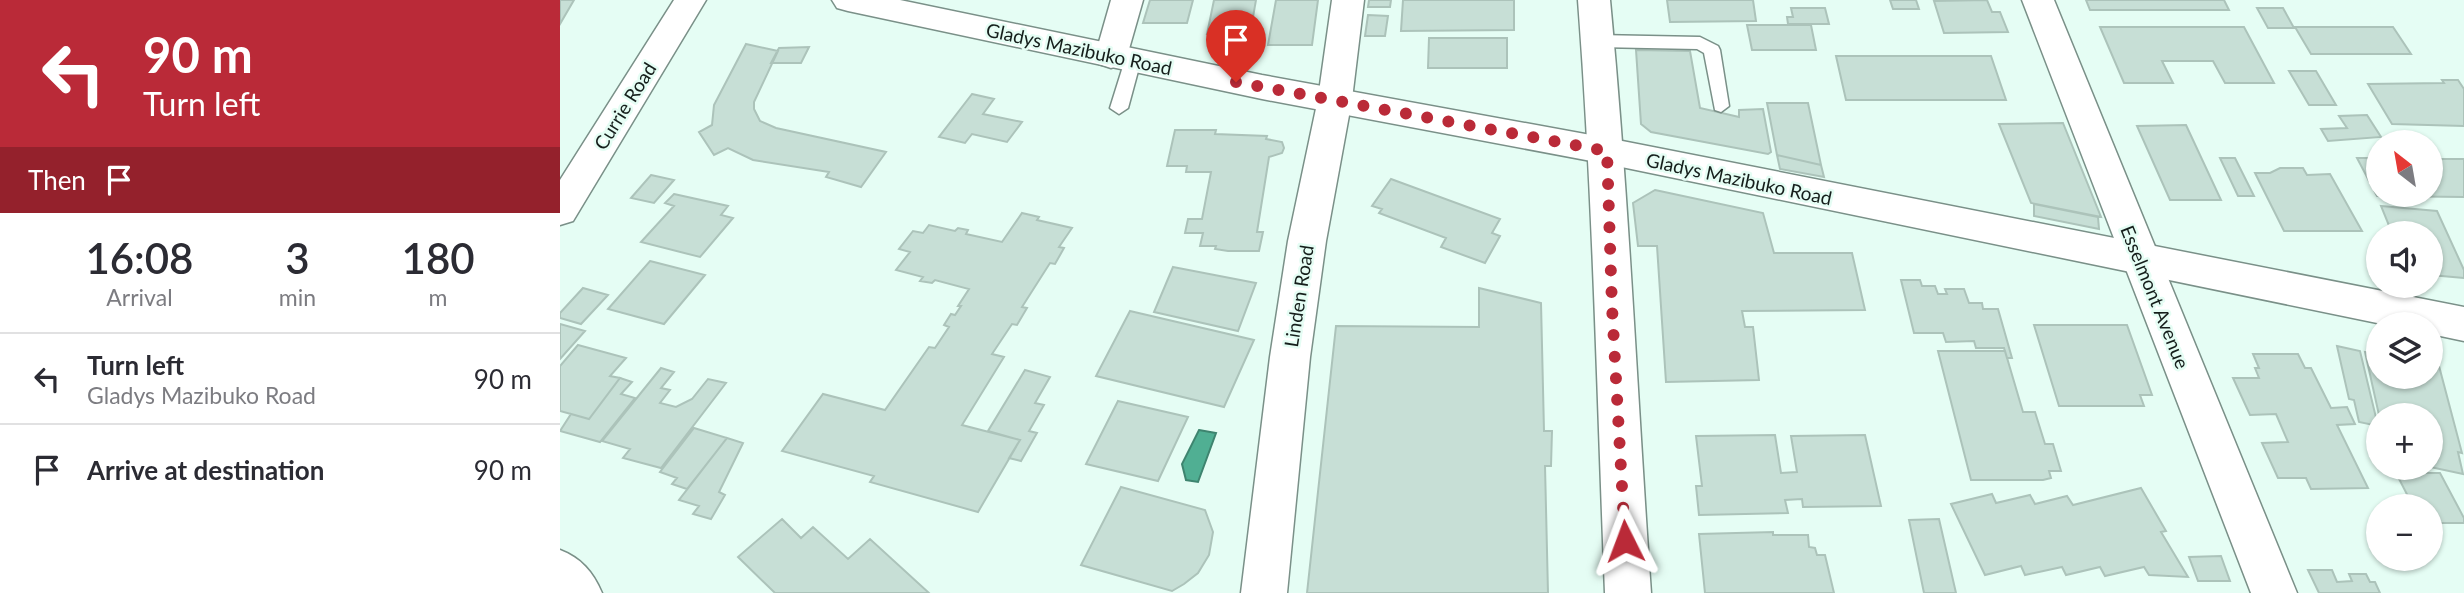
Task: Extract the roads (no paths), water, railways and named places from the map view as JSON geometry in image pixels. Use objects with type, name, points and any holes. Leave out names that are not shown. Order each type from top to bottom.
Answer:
[{"type":"street","name":"Currie Road","points":[[560,211],[690,0]]},
{"type":"street","name":"Gladys Mazibuko Road","points":[[848,0],[1262,87],[1607,151],[2464,324]]},
{"type":"street","points":[[1122,58],[1127,0]]},
{"type":"street","name":"Linden Road","points":[[1264,593],[1290,357],[1307,241],[1335,99],[1348,0]]},
{"type":"street","points":[[1594,0],[1607,151],[1612,307],[1628,593]]},
{"type":"street","name":"Esselmont Avenue","points":[[2038,0],[2274,593]]},
{"type":"street","points":[[560,572],[579,593]]},
{"type":"lane","points":[[1597,41],[1708,45],[1712,50],[1721,106]]},
{"type":"lane","points":[[1119,108],[1122,58]]}]
